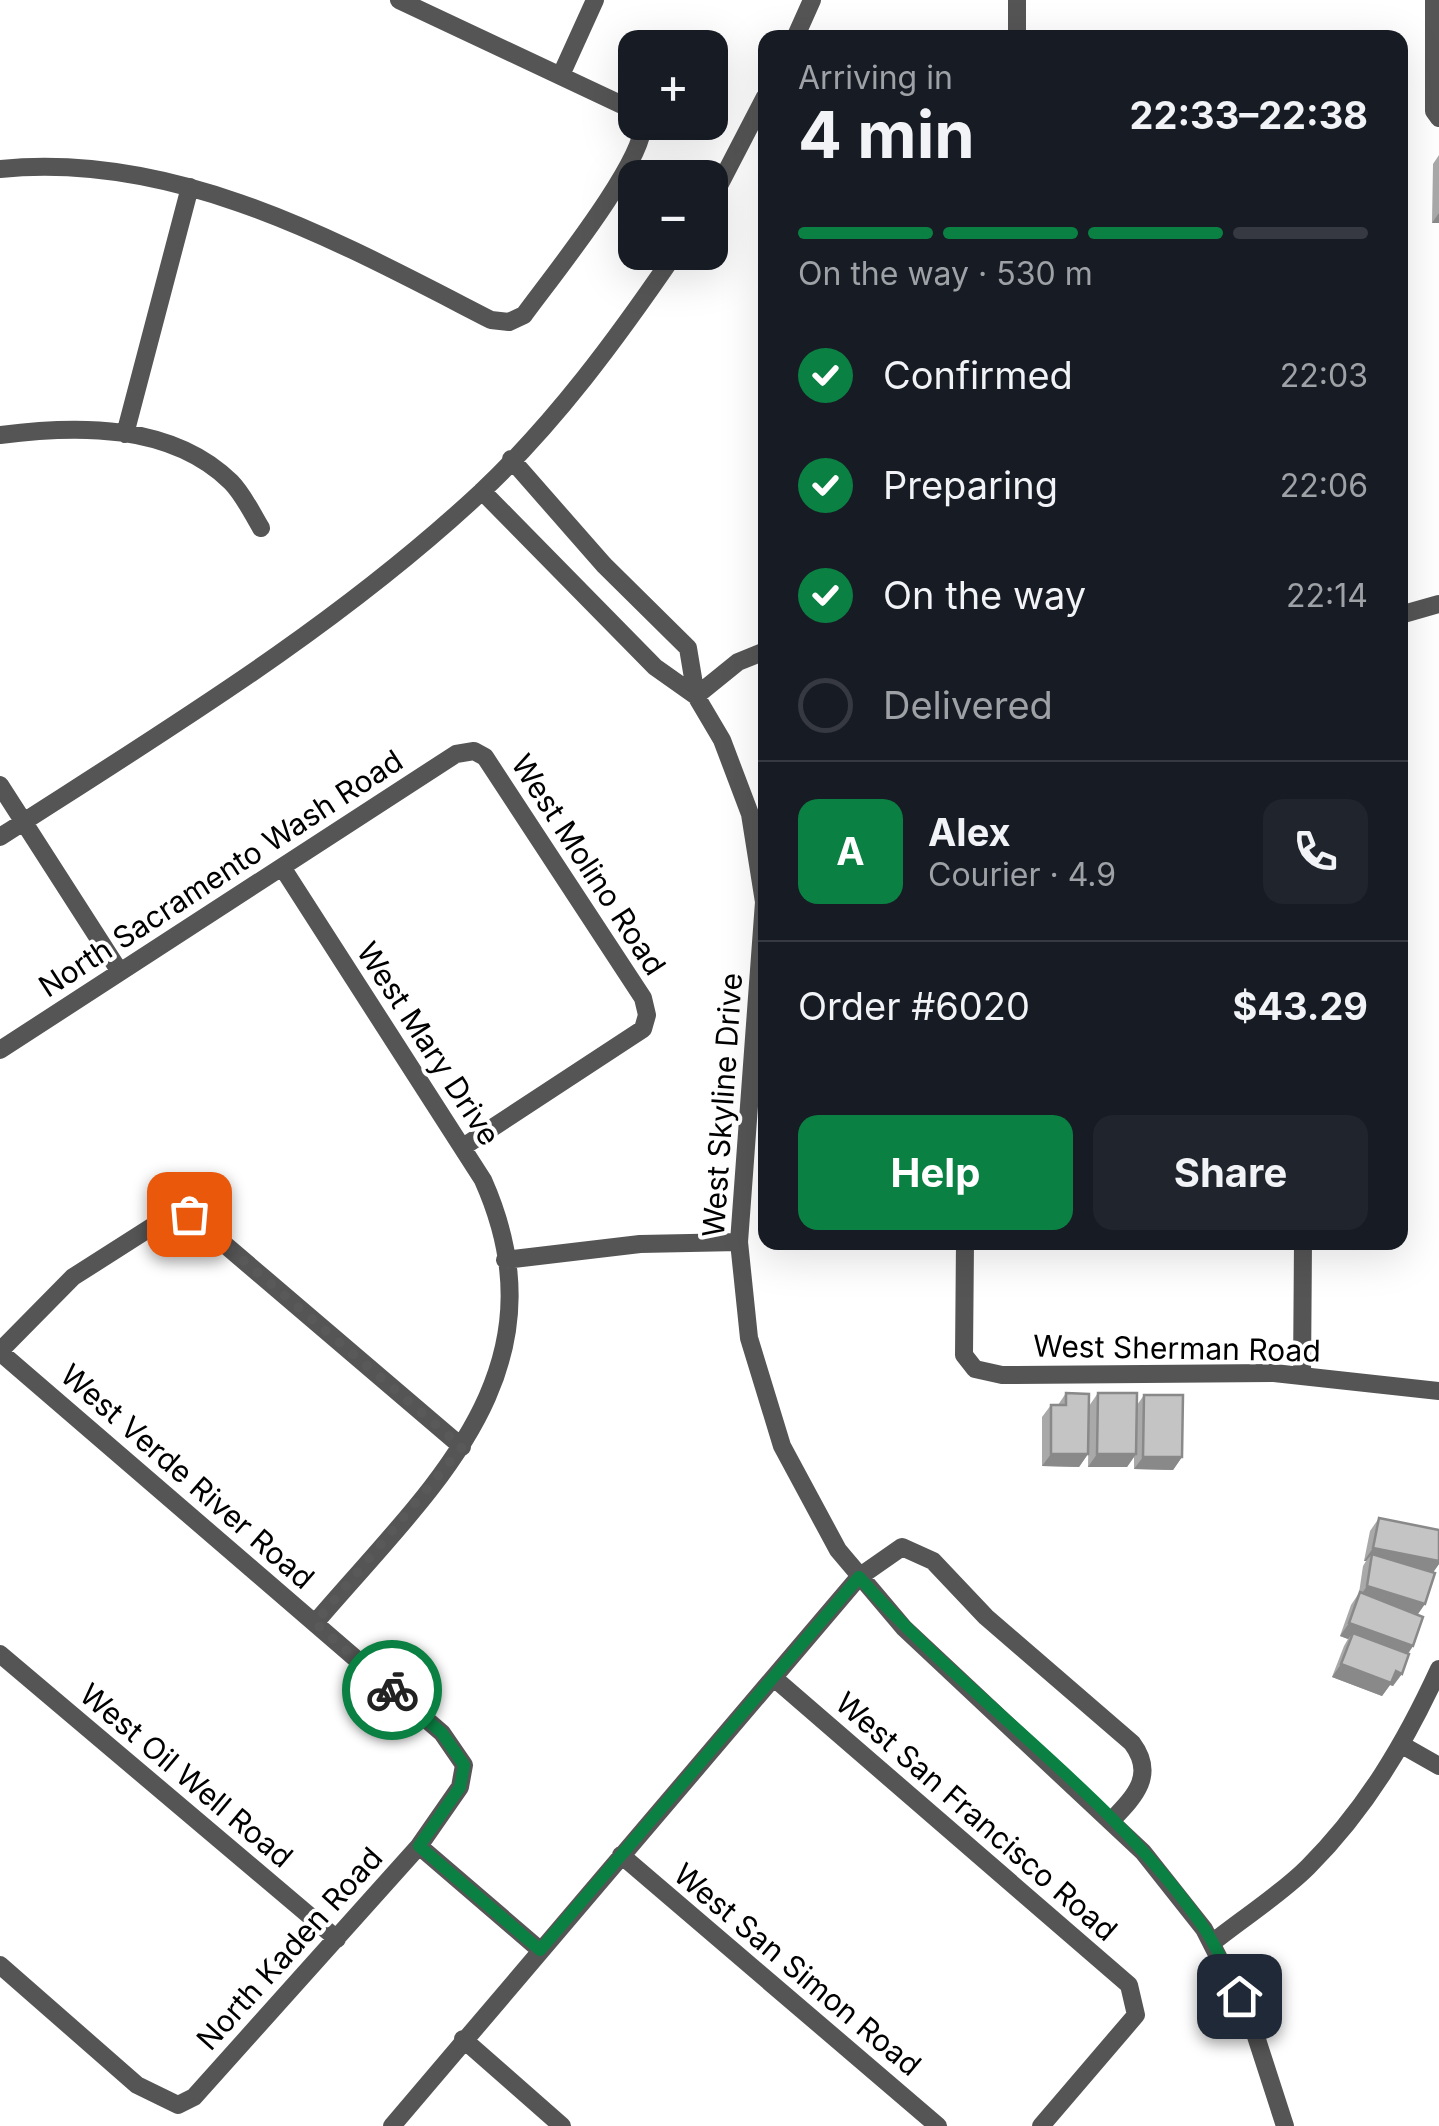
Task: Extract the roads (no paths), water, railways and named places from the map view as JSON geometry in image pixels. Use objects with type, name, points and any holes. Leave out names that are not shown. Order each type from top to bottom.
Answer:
[{"type":"street","points":[[398,0],[562,75],[618,106]]},
{"type":"street","points":[[562,75],[595,0]]},
{"type":"street","points":[[799,30],[812,0]]},
{"type":"street","points":[[1017,0],[1018,30]]},
{"type":"street","points":[[1434,0],[1434,111],[1439,118]]},
{"type":"street","points":[[728,168],[758,111]]},
{"type":"street","points":[[0,169],[124,172],[190,187],[261,210],[491,320],[509,322],[524,315],[588,228],[643,140]]},
{"type":"street","points":[[125,434],[190,187]]},
{"type":"street","points":[[0,836],[301,641],[482,491],[605,351],[663,270]]},
{"type":"street","points":[[0,436],[73,427],[125,434],[189,454],[234,485],[261,528]]},
{"type":"street","name":"West Skyline Drive","points":[[511,458],[604,564],[688,648],[696,696],[722,740],[750,814],[758,864]]},
{"type":"street","name":"West Skyline Drive","points":[[482,491],[655,666],[696,696]]},
{"type":"street","points":[[1408,613],[1439,604]]},
{"type":"street","points":[[696,696],[738,662],[758,654]]},
{"type":"street","name":"North Sacramento Wash Road","points":[[0,1050],[456,754],[474,751]]},
{"type":"street","name":"West Molino Road","points":[[464,1147],[643,1029],[648,1015],[643,998],[485,757],[474,751]]},
{"type":"street","points":[[0,785],[120,972]]},
{"type":"street","name":"West Mary Drive","points":[[282,868],[464,1147],[493,1202],[505,1260]]},
{"type":"street","name":"West Skyline Drive","points":[[758,984],[739,1242],[749,1338],[782,1446],[838,1550],[859,1577],[904,1628],[1143,1852],[1212,1943],[1251,2020],[1285,2126]]},
{"type":"street","points":[[0,1351],[73,1277],[164,1218],[180,1214],[198,1219],[462,1447]]},
{"type":"street","points":[[315,1623],[462,1447],[480,1419],[502,1360],[510,1310],[505,1260],[640,1244],[739,1242]]},
{"type":"street","name":"West Sherman Road","points":[[965,1250],[964,1355],[975,1370],[1002,1375],[1302,1375],[1439,1391]]},
{"type":"street","points":[[1302,1375],[1303,1250]]},
{"type":"street","name":"West Verde River Road","points":[[0,1351],[442,1733],[463,1770]]},
{"type":"street","points":[[392,2126],[859,1577],[902,1547],[921,1553],[986,1617],[1132,1743],[1145,1760],[1144,1777],[1134,1797],[1110,1821]]},
{"type":"street","name":"West Oil Well Road","points":[[0,1654],[337,1940]]},
{"type":"street","points":[[1212,1943],[1307,1868],[1376,1788],[1439,1669]]},
{"type":"street","name":"West San Francisco Road","points":[[774,1678],[1129,1985],[1136,2001],[1136,2014],[1041,2126]]},
{"type":"street","points":[[1402,1745],[1439,1766]]},
{"type":"street","name":"North Kaden Road","points":[[0,1965],[137,2085],[178,2105],[194,2097],[419,1846],[460,1787],[463,1770]]},
{"type":"street","points":[[419,1846],[540,1950]]},
{"type":"street","name":"West San Simon Road","points":[[621,1855],[938,2126]]},
{"type":"street","points":[[464,2039],[562,2126]]}]
